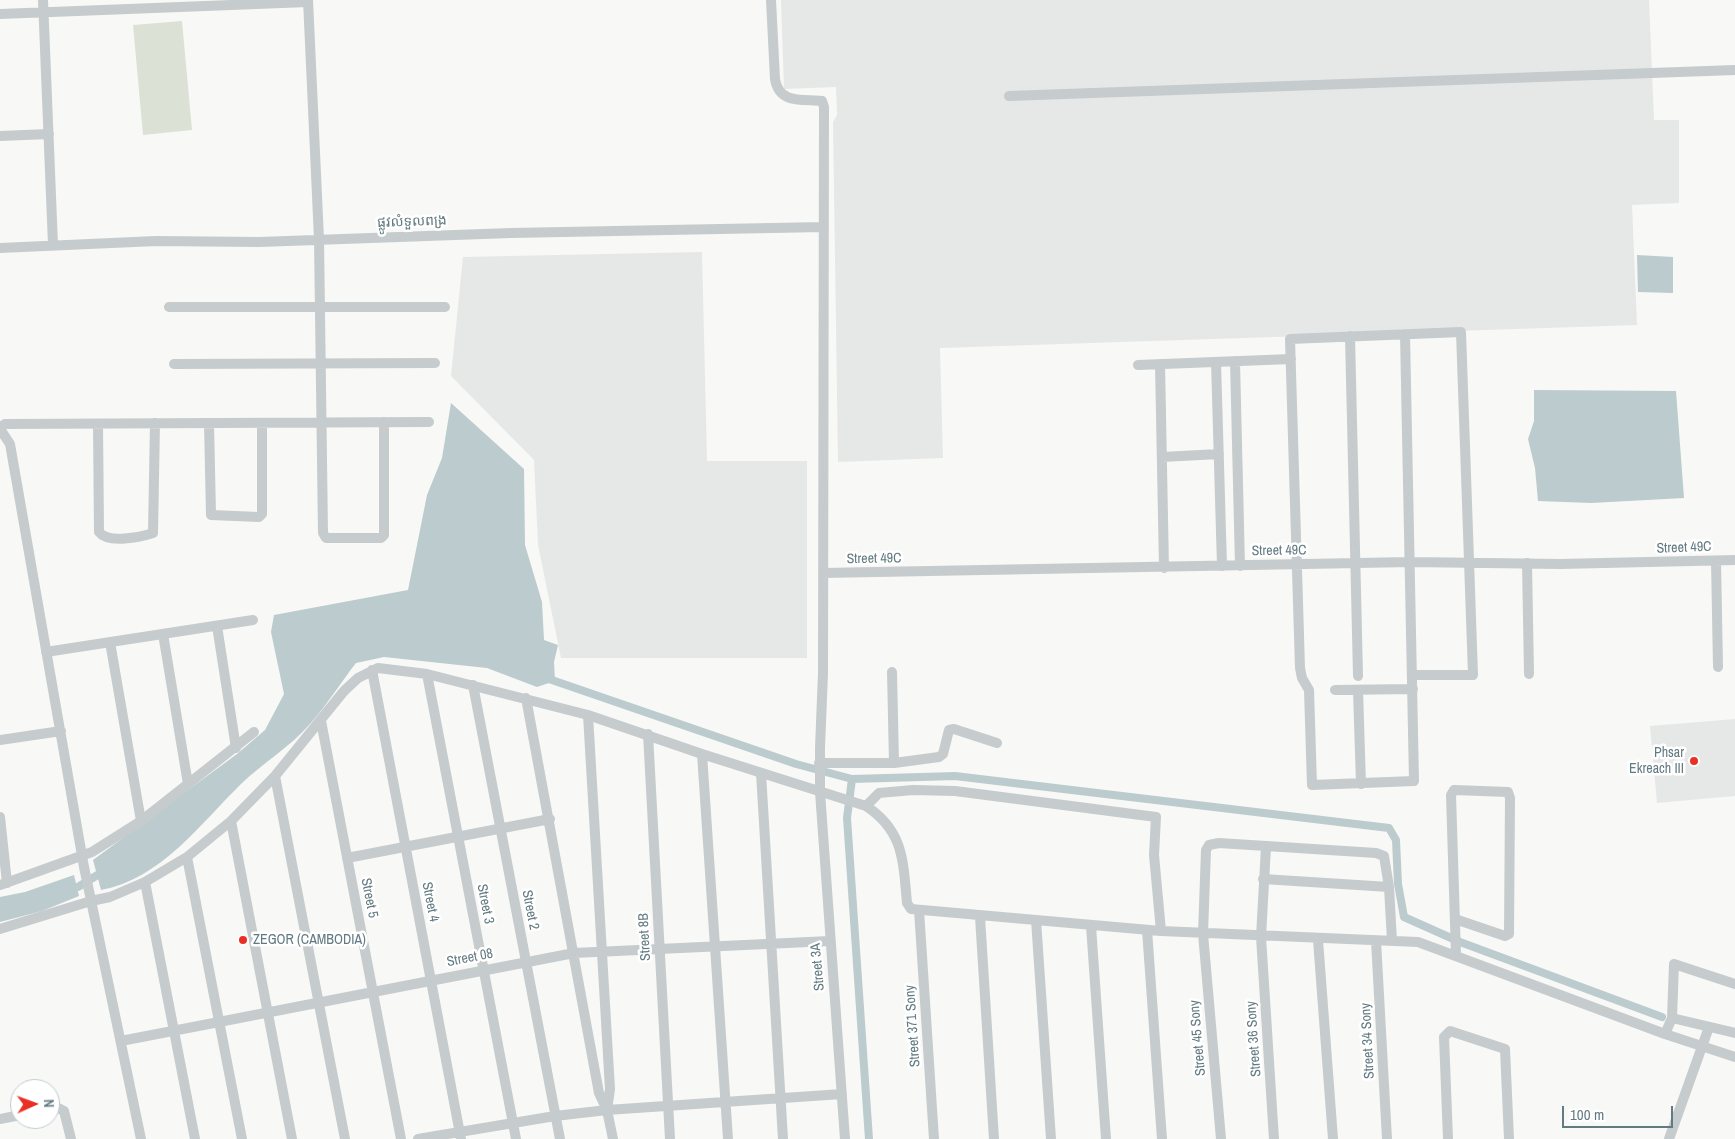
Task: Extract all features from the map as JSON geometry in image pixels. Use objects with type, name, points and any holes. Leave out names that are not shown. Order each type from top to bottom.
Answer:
[{"type":"street","points":[[43,0],[53,245]]},
{"type":"street","name":"Street 3A","points":[[771,0],[774,79],[778,91],[782,96],[788,98],[822,101],[824,104],[824,573],[823,673],[819,764],[845,1139]]},
{"type":"street","points":[[0,14],[44,12],[97,5],[308,1],[319,239],[321,422],[324,536],[326,538],[381,538],[385,532],[384,422]]},
{"type":"street","points":[[1009,96],[1735,70]]},
{"type":"street","points":[[0,136],[49,134]]},
{"type":"street","name":"ផ្លូវលំទួលពង្រ","points":[[0,248],[156,241],[259,242],[824,227]]},
{"type":"street","points":[[169,307],[446,307]]},
{"type":"street","points":[[1405,334],[1414,781],[1311,784],[1309,690],[1302,678],[1300,668],[1290,339],[1350,336],[1405,334],[1461,332],[1467,562],[1473,674],[1412,674]]},
{"type":"street","points":[[1350,336],[1358,676]]},
{"type":"street","points":[[1138,365],[1290,359]]},
{"type":"street","points":[[1235,361],[1240,566]]},
{"type":"street","points":[[1216,362],[1222,566]]},
{"type":"street","points":[[174,364],[435,363]]},
{"type":"street","points":[[1160,364],[1164,568]]},
{"type":"street","points":[[141,1139],[84,868],[10,444],[0,429],[5,424],[429,422]]},
{"type":"street","points":[[98,424],[99,532],[105,537],[112,538],[151,534],[154,530],[155,423]]},
{"type":"street","points":[[209,423],[211,516],[259,517],[262,514],[262,423]]},
{"type":"street","points":[[1219,455],[1237,446]]},
{"type":"street","points":[[1162,457],[1219,455],[1238,462]]},
{"type":"street","name":"Street 49C","points":[[824,573],[1411,562],[1527,563],[1735,560]]},
{"type":"street","points":[[1716,561],[1718,667]]},
{"type":"street","points":[[1527,563],[1529,674]]},
{"type":"street","points":[[46,652],[253,620]]},
{"type":"street","points":[[217,626],[236,748]]},
{"type":"street","points":[[163,634],[188,784]]},
{"type":"street","points":[[110,642],[141,821]]},
{"type":"street","points":[[0,930],[90,896],[110,897],[145,882],[187,857],[231,821],[275,776],[344,691],[358,678],[372,670],[383,668],[427,674],[588,715],[761,774],[866,806],[880,815],[892,829],[898,842],[907,903],[911,909],[1090,926],[1202,934],[1318,940],[1418,942],[1456,952],[1665,1034],[1735,1057]]},
{"type":"street","name":"Street 4","points":[[372,670],[461,1135]]},
{"type":"street","points":[[892,672],[894,763]]},
{"type":"street","name":"Street 3","points":[[427,674],[516,1139]]},
{"type":"street","name":"Street 2","points":[[473,685],[560,1139]]},
{"type":"street","points":[[1335,690],[1413,689]]},
{"type":"street","points":[[1358,690],[1361,784]]},
{"type":"street","points":[[526,698],[550,819],[599,1093],[607,1110],[613,1139]]},
{"type":"street","points":[[588,715],[610,1090],[607,1110]]},
{"type":"street","name":"Street 5","points":[[321,721],[401,1139]]},
{"type":"street","points":[[819,764],[894,763],[939,757],[943,754],[949,730],[997,743]]},
{"type":"street","points":[[0,740],[61,731]]},
{"type":"street","points":[[0,817],[3,884],[82,857],[141,821],[254,732]]},
{"type":"street","name":"Street 8B","points":[[648,734],[670,1139]]},
{"type":"street","points":[[702,754],[717,948],[724,1102],[728,1139]]},
{"type":"street","points":[[761,774],[783,1139]]},
{"type":"street","points":[[275,776],[317,1003],[345,1139]]},
{"type":"street","points":[[1455,922],[1505,936],[1509,934],[1510,798],[1508,792],[1454,790],[1451,795],[1455,922],[1456,952]]},
{"type":"street","points":[[866,806],[879,792],[954,791],[1156,817],[1154,855],[1161,931]]},
{"type":"street","points":[[347,858],[550,819]]},
{"type":"street","points":[[231,821],[292,1139]]},
{"type":"street","name":"Street 45 Sony","points":[[1221,1139],[1202,934],[1206,850],[1209,845],[1219,843],[1266,847]]},
{"type":"street","points":[[1266,847],[1376,853],[1384,856],[1389,887],[1392,941]]},
{"type":"street","name":"Street 36 Sony","points":[[1266,847],[1261,937],[1274,1139]]},
{"type":"street","points":[[187,857],[242,1139]]},
{"type":"street","points":[[1263,879],[1389,887]]},
{"type":"street","points":[[145,882],[195,1139]]},
{"type":"street","name":"Street 371 Sony","points":[[918,910],[934,1139]]},
{"type":"street","points":[[980,916],[994,1139]]},
{"type":"street","points":[[1036,920],[1050,1139]]},
{"type":"street","points":[[1090,926],[1106,1139]]},
{"type":"street","points":[[1147,930],[1162,1139]]},
{"type":"street","points":[[1318,940],[1333,1139]]},
{"type":"street","name":"Street 08","points":[[121,1041],[574,953],[717,948],[830,941]]},
{"type":"street","name":"Street 34 Sony","points":[[1376,941],[1387,1139]]},
{"type":"street","points":[[1665,1034],[1672,1018],[1674,964],[1735,984]]},
{"type":"street","points":[[1672,1018],[1735,1034]]},
{"type":"street","points":[[1669,1139],[1709,1027]]},
{"type":"street","points":[[1448,1139],[1444,1037],[1450,1030],[1505,1049],[1509,1139]]},
{"type":"street","points":[[418,1139],[461,1135],[512,1123],[607,1110],[842,1094]]},
{"type":"street","points":[[60,1109],[64,1112],[71,1139]]},
{"type":"shaded area","points":[[781,0],[1649,0],[1654,120],[1679,120],[1679,203],[1632,205],[1637,325],[940,348],[943,458],[838,462],[833,122],[837,115],[836,87],[784,89]]},
{"type":"shaded area","points":[[182,21],[192,130],[143,135],[133,25]]},
{"type":"shaded area","points":[[702,252],[707,461],[807,461],[807,658],[561,658],[538,545],[534,460],[451,376],[463,257]]},
{"type":"shaded area","points":[[1637,255],[1673,257],[1673,293],[1638,292]]},
{"type":"shaded area","points":[[1534,390],[1676,391],[1684,498],[1591,503],[1538,501],[1535,468],[1528,439],[1534,421]]},
{"type":"shaded area","points":[[451,403],[524,469],[525,545],[542,602],[544,640],[558,645],[554,662],[555,681],[537,687],[487,668],[384,657],[356,663],[310,724],[285,748],[241,784],[178,848],[142,874],[123,884],[101,890],[93,860],[237,754],[265,730],[284,694],[271,632],[274,615],[408,590],[427,495],[442,458]]},
{"type":"shaded area","name":"Phsar Ekreach III","points":[[1735,719],[1735,796],[1657,803],[1650,726]]},
{"type":"shaded area","points":[[74,875],[79,896],[42,911],[0,922],[0,897],[25,892]]},
{"type":"waterway","points":[[546,678],[796,764],[852,779],[955,776],[1389,828],[1396,840],[1398,884],[1404,917],[1460,942],[1662,1017]]},
{"type":"waterway","points":[[852,779],[847,818],[869,1139]]},
{"type":"waterway","points":[[68,890],[78,887],[104,871]]},
{"type":"place","name":"Phsar Ekreach III","points":[[1694,761]]},
{"type":"place","name":"ZEGOR (CAMBODIA)","points":[[243,940]]}]
